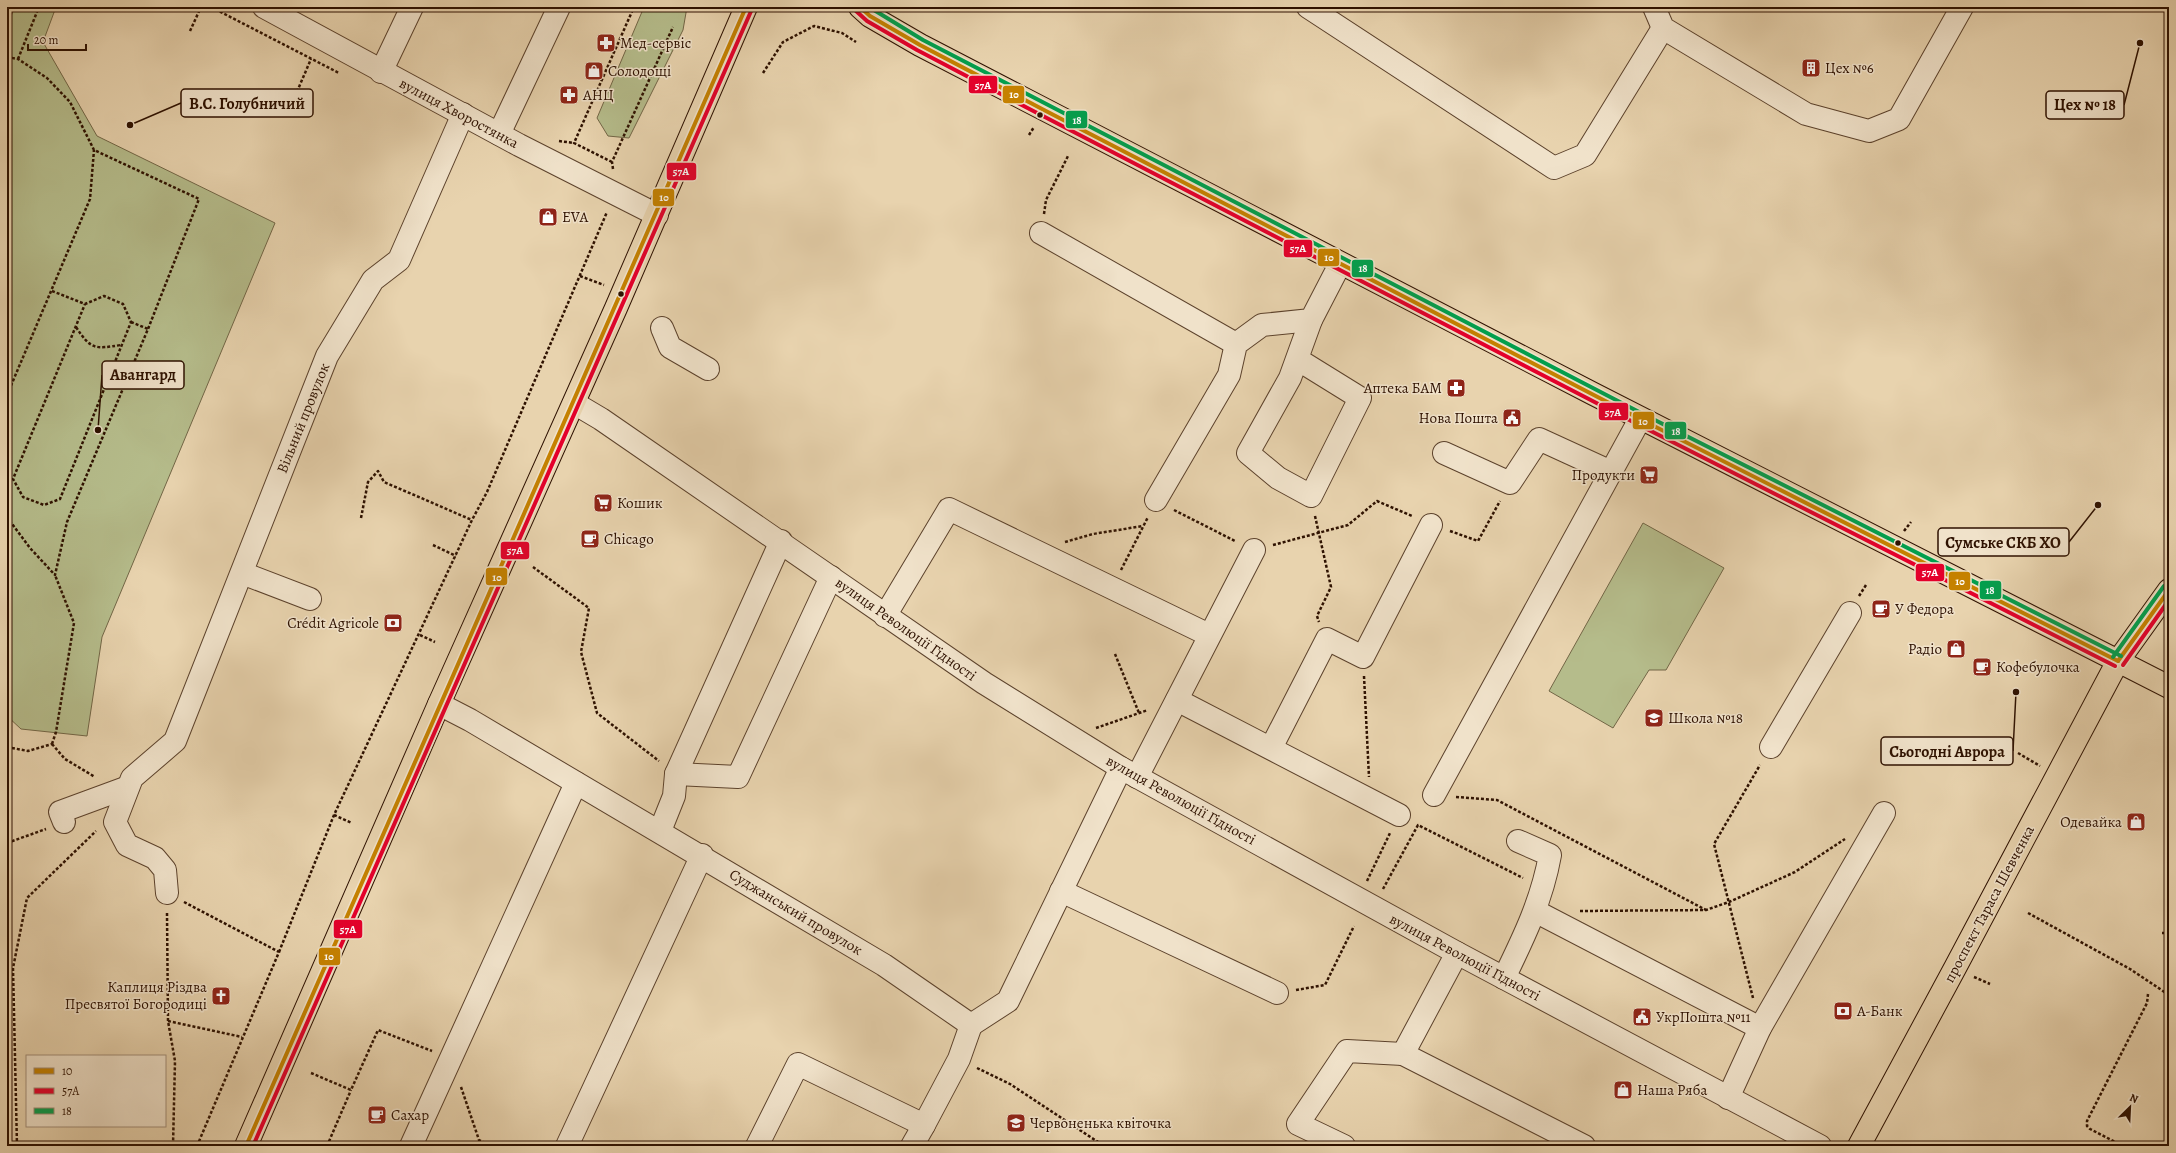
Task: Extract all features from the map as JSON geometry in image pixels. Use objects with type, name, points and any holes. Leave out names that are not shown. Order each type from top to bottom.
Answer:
[{"type":"main road","points":[[246,1146],[439,704],[657,215],[746,7]]},
{"type":"main road","points":[[860,7],[870,16],[920,45],[1340,264],[1640,419],[2169,687]]},
{"type":"main road","name":"проспект Тараса Шевченка","points":[[1859,1146],[2118,661],[2169,590]]},
{"type":"street","name":"вулиця Хворостянка","points":[[264,7],[381,72],[615,195],[657,215]]},
{"type":"street","points":[[381,72],[412,7]]},
{"type":"street","points":[[499,134],[559,7]]},
{"type":"street","points":[[1308,7],[1554,168],[1586,155],[1664,28]]},
{"type":"street","points":[[1654,7],[1664,28],[1806,114],[1869,131],[1899,119],[1962,7]]},
{"type":"street","name":"Вільний провулок","points":[[128,787],[132,778],[175,741],[327,356],[373,280],[399,260],[463,114]]},
{"type":"street","points":[[1041,233],[1236,344]]},
{"type":"street","points":[[1297,359],[1360,398],[1311,496],[1278,478],[1248,453],[1290,378],[1311,320],[1340,264]]},
{"type":"street","points":[[1156,500],[1229,375],[1236,344],[1262,325],[1311,320]]},
{"type":"street","points":[[662,328],[670,347],[708,369]]},
{"type":"street","name":"вулиця Революції Гідності","points":[[574,403],[601,419],[781,541],[885,616],[984,683],[1129,772],[1456,953],[1820,1146]]},
{"type":"street","points":[[1434,795],[1640,419]]},
{"type":"street","points":[[1444,453],[1510,483],[1540,439],[1611,472]]},
{"type":"street","points":[[885,616],[949,509],[1209,635]]},
{"type":"street","points":[[1271,748],[1327,639],[1363,657],[1431,525]]},
{"type":"street","points":[[660,831],[674,796],[676,774],[781,541]]},
{"type":"street","points":[[912,1146],[959,1059],[971,1025],[1008,1001],[1061,891],[1129,772],[1177,700],[1209,635],[1254,550]]},
{"type":"street","points":[[242,573],[310,599]]},
{"type":"street","points":[[676,774],[738,778],[831,577]]},
{"type":"street","points":[[1771,747],[1850,613]]},
{"type":"street","points":[[1177,700],[1399,814]]},
{"type":"street","name":"Суджанський провулок","points":[[439,704],[470,720],[702,855],[884,965],[971,1025]]},
{"type":"street","points":[[411,1146],[576,783]]},
{"type":"street","points":[[128,787],[114,822],[127,845],[155,858],[165,870],[167,893]]},
{"type":"street","points":[[64,822],[60,812],[128,787]]},
{"type":"street","points":[[1728,1098],[1760,1028],[1884,813]]},
{"type":"street","points":[[1504,978],[1535,911],[1545,884],[1550,855],[1518,840]]},
{"type":"street","points":[[567,1146],[702,855]]},
{"type":"street","points":[[1061,891],[1277,993]]},
{"type":"street","points":[[1535,911],[1760,1028]]},
{"type":"street","points":[[1404,1054],[1456,953]]},
{"type":"street","points":[[1344,1146],[1298,1124],[1347,1050],[1404,1054],[1584,1146]]},
{"type":"street","points":[[757,1146],[798,1064],[924,1125]]},
{"type":"path","points":[[18,59],[39,7]]},
{"type":"path","points":[[190,31],[201,7]]},
{"type":"path","points":[[612,162],[574,143],[634,7]]},
{"type":"path","points":[[763,73],[783,42],[814,26],[842,33],[856,42]]},
{"type":"path","points":[[198,1146],[334,815],[420,635],[472,520],[487,492],[615,195],[612,162],[673,27]]},
{"type":"path","points":[[7,56],[18,59],[47,78],[70,102],[94,150],[90,199],[7,395]]},
{"type":"path","points":[[292,101],[311,59]]},
{"type":"path","points":[[55,575],[67,522],[148,329],[199,199],[94,150]]},
{"type":"path","points":[[1041,233],[1046,200],[1068,156]]},
{"type":"path","points":[[580,276],[622,292]]},
{"type":"path","points":[[52,291],[85,304],[104,296],[123,304],[131,322],[148,329]]},
{"type":"path","points":[[85,304],[13,479],[23,497],[44,505],[60,499],[131,322]]},
{"type":"path","points":[[76,327],[86,343],[101,348],[122,345]]},
{"type":"path","points":[[361,518],[368,482],[378,471],[384,482],[472,520]]},
{"type":"path","points":[[1112,588],[1156,500],[1254,550],[1348,526],[1377,501],[1431,525],[1478,541],[1510,483]]},
{"type":"path","points":[[1311,496],[1331,587],[1316,616],[1327,639]]},
{"type":"path","points":[[7,517],[30,548],[55,575],[74,623],[56,732],[52,744]]},
{"type":"path","points":[[1063,542],[1093,534],[1143,526]]},
{"type":"path","points":[[433,545],[456,556]]},
{"type":"path","points":[[533,567],[589,608],[581,652],[598,713],[676,774]]},
{"type":"path","points":[[420,635],[434,642]]},
{"type":"path","points":[[1115,654],[1139,713]]},
{"type":"path","points":[[1363,657],[1370,800]]},
{"type":"path","points":[[1093,729],[1177,700]]},
{"type":"path","points":[[7,748],[28,750],[52,744]]},
{"type":"path","points":[[52,744],[65,759],[84,772],[100,779],[128,787]]},
{"type":"path","points":[[1760,1028],[1714,844],[1771,747]]},
{"type":"path","points":[[1434,795],[1497,800],[1706,910]]},
{"type":"path","points":[[17,1146],[13,968],[27,898],[120,808]]},
{"type":"path","points":[[334,815],[352,823]]},
{"type":"path","points":[[7,843],[64,822]]},
{"type":"path","points":[[1381,892],[1418,825],[1530,881]]},
{"type":"path","points":[[1574,911],[1706,910],[1729,902],[1795,872],[1846,838]]},
{"type":"path","points":[[173,1146],[175,1061],[168,1021],[167,893],[279,952]]},
{"type":"path","points":[[2028,913],[2130,969],[2169,995]]},
{"type":"path","points":[[1277,993],[1325,985],[1354,926]]},
{"type":"path","points":[[2162,933],[2169,933]]},
{"type":"path","points":[[7,978],[13,968]]},
{"type":"path","points":[[2123,1146],[2090,1129],[2087,1126],[2087,1121],[2147,1003],[2148,994]]},
{"type":"path","points":[[168,1021],[242,1037]]},
{"type":"path","points":[[327,1146],[378,1030],[452,1058],[479,1140],[491,1146]]},
{"type":"path","points":[[959,1059],[1010,1084],[1104,1146]]},
{"type":"path","points":[[311,1073],[351,1090]]},
{"type":"path","points":[[2166,1146],[2169,1140]]},
{"type":"green space","points":[[15,7],[56,7],[43,42],[97,136],[275,223],[102,637],[87,736],[21,729],[7,716],[7,25]]},
{"type":"green space","points":[[644,7],[687,7],[683,30],[629,138],[608,136],[597,118]]},
{"type":"green space","points":[[1643,523],[1724,568],[1666,670],[1649,670],[1613,728],[1549,691]]},
{"type":"transit line","name":"10","points":[[246,1146],[746,7]]},
{"type":"transit line","name":"10","points":[[860,7],[870,16],[920,45],[1044,110],[1640,419],[2118,661]]},
{"type":"transit line","name":"18","points":[[869,7],[923,40],[1643,414],[2121,656]]},
{"type":"transit line","name":"57А","points":[[253,1146],[752,9]]},
{"type":"transit line","name":"57А","points":[[856,11],[867,21],[917,50],[1041,115],[1637,424],[2115,666]]},
{"type":"transit line","name":"18","points":[[2113,657],[2164,586]]},
{"type":"transit line","name":"10","points":[[2118,661],[2169,590]]},
{"type":"transit line","name":"57А","points":[[2123,665],[2169,600]]},
{"type":"place","name":"Мед-сервіс","points":[[606,43]]},
{"type":"place","name":"Цех № 18","points":[[2140,43]]},
{"type":"place","name":"Цех №6","points":[[1811,68]]},
{"type":"place","name":"Солодощі","points":[[594,71]]},
{"type":"place","name":"АНЦ","points":[[569,95]]},
{"type":"place","name":"В.С. Голубничий","points":[[130,125]]},
{"type":"place","name":"EVA","points":[[548,217]]},
{"type":"place","name":"Аптека БАМ","points":[[1456,388]]},
{"type":"place","name":"Нова Пошта","points":[[1512,418]]},
{"type":"place","name":"Авангард","points":[[98,430]]},
{"type":"place","name":"Продукти","points":[[1649,475]]},
{"type":"place","name":"Кошик","points":[[603,503]]},
{"type":"place","name":"Сумське СКБ ХО","points":[[2098,505]]},
{"type":"place","name":"Chicago","points":[[590,539]]},
{"type":"place","name":"У Федора","points":[[1881,609]]},
{"type":"place","name":"Crédit Agricole","points":[[393,623]]},
{"type":"place","name":"Радіо","points":[[1956,649]]},
{"type":"place","name":"Кофебулочка","points":[[1982,667]]},
{"type":"place","name":"Сьогодні Аврора","points":[[2016,692]]},
{"type":"place","name":"Школа №18","points":[[1654,718]]},
{"type":"place","name":"Одевайка","points":[[2136,822]]},
{"type":"place","name":"Каплиця Різдва Пресвятої Богородиці","points":[[221,996]]},
{"type":"place","name":"А-Банк","points":[[1843,1011]]},
{"type":"place","name":"УкрПошта №11","points":[[1642,1017]]},
{"type":"place","name":"Наша Ряба","points":[[1623,1090]]},
{"type":"place","name":"Сахар","points":[[377,1115]]},
{"type":"place","name":"Червоненька квіточка","points":[[1016,1123]]}]
